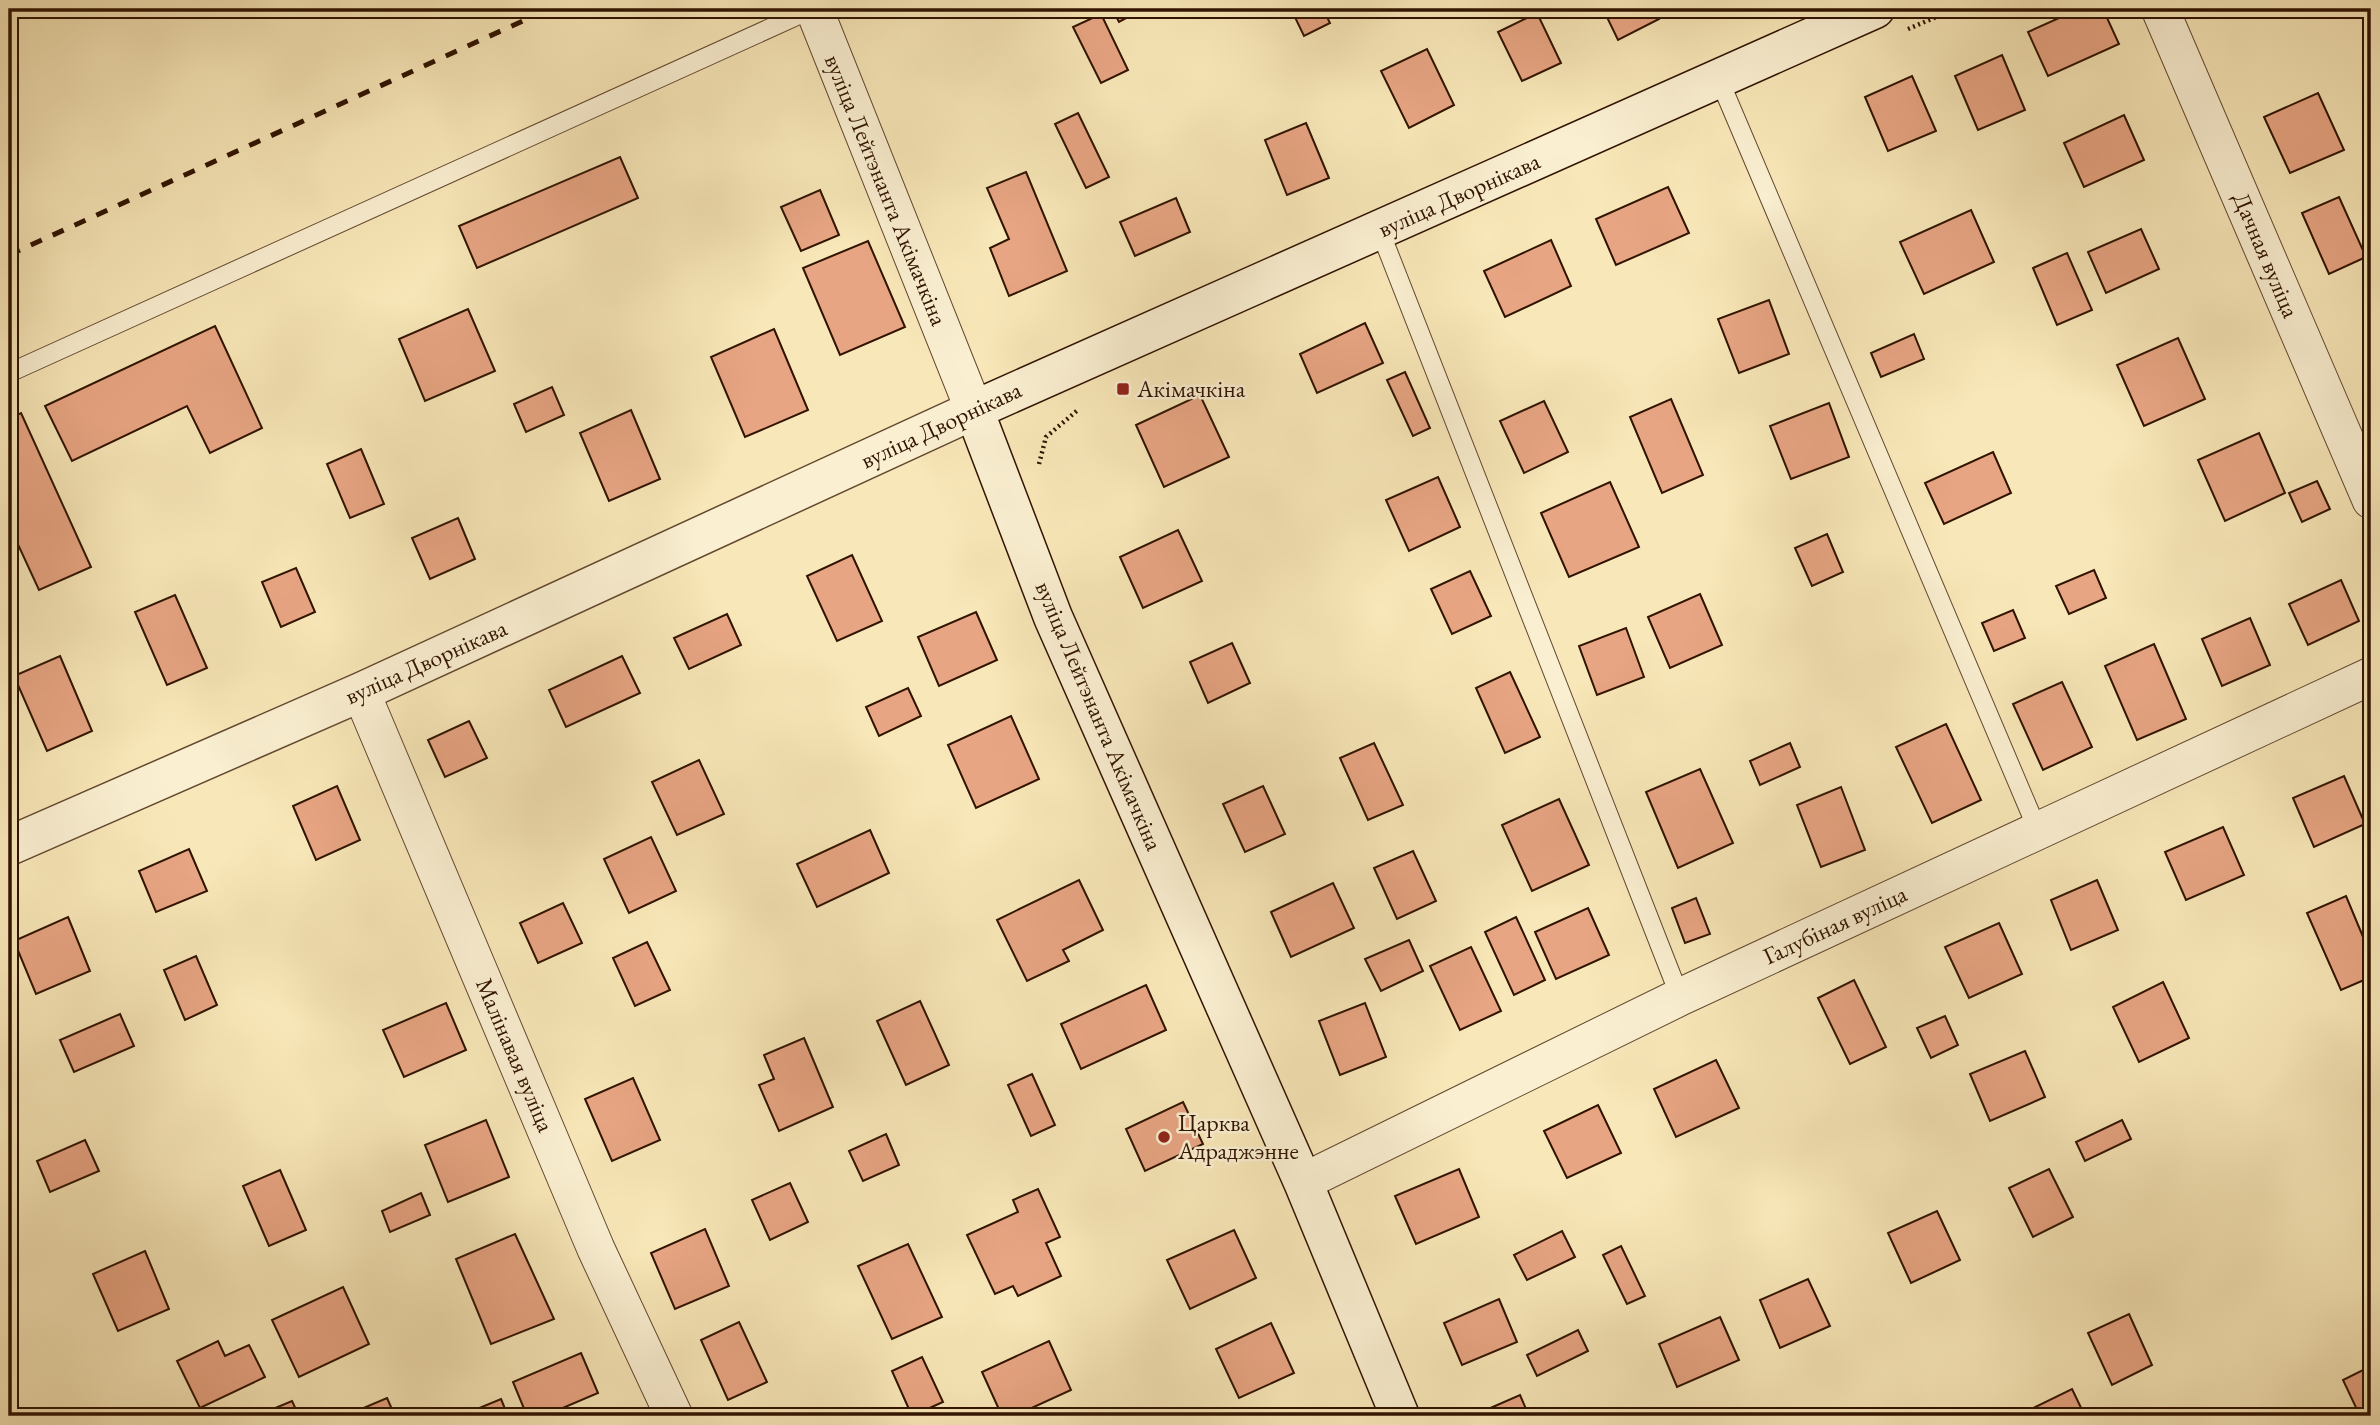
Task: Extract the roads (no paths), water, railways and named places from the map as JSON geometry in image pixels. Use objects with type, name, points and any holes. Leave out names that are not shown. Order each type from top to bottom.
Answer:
[{"type":"main road","name":"вуліца Дворнікава","points":[[9,846],[361,692],[974,410],[1719,79],[1890,20]]},
{"type":"main road","name":"вуліца Лейтэнанта Акімачкіна","points":[[974,410],[1053,617],[1303,1182],[1400,1416]]},
{"type":"street","name":"вуліца Лейтэнанта Акімачкіна","points":[[813,9],[974,410]]},
{"type":"street","name":"Дачная вуліца","points":[[2161,9],[2371,500]]},
{"type":"street","name":"Галубіная вуліца","points":[[1303,1182],[1680,997],[2371,676]]},
{"type":"street","name":"Малінавая вуліца","points":[[361,692],[597,1249],[674,1416]]},
{"type":"lane","points":[[9,373],[813,9]]},
{"type":"lane","points":[[1719,79],[2038,831]]},
{"type":"lane","points":[[1380,231],[1680,997]]},
{"type":"railway","points":[[9,255],[549,9]]},
{"type":"place","name":"Акімачкіна","points":[[1123,389]]},
{"type":"place","name":"Царква Адраджэнне","points":[[1164,1137]]}]
